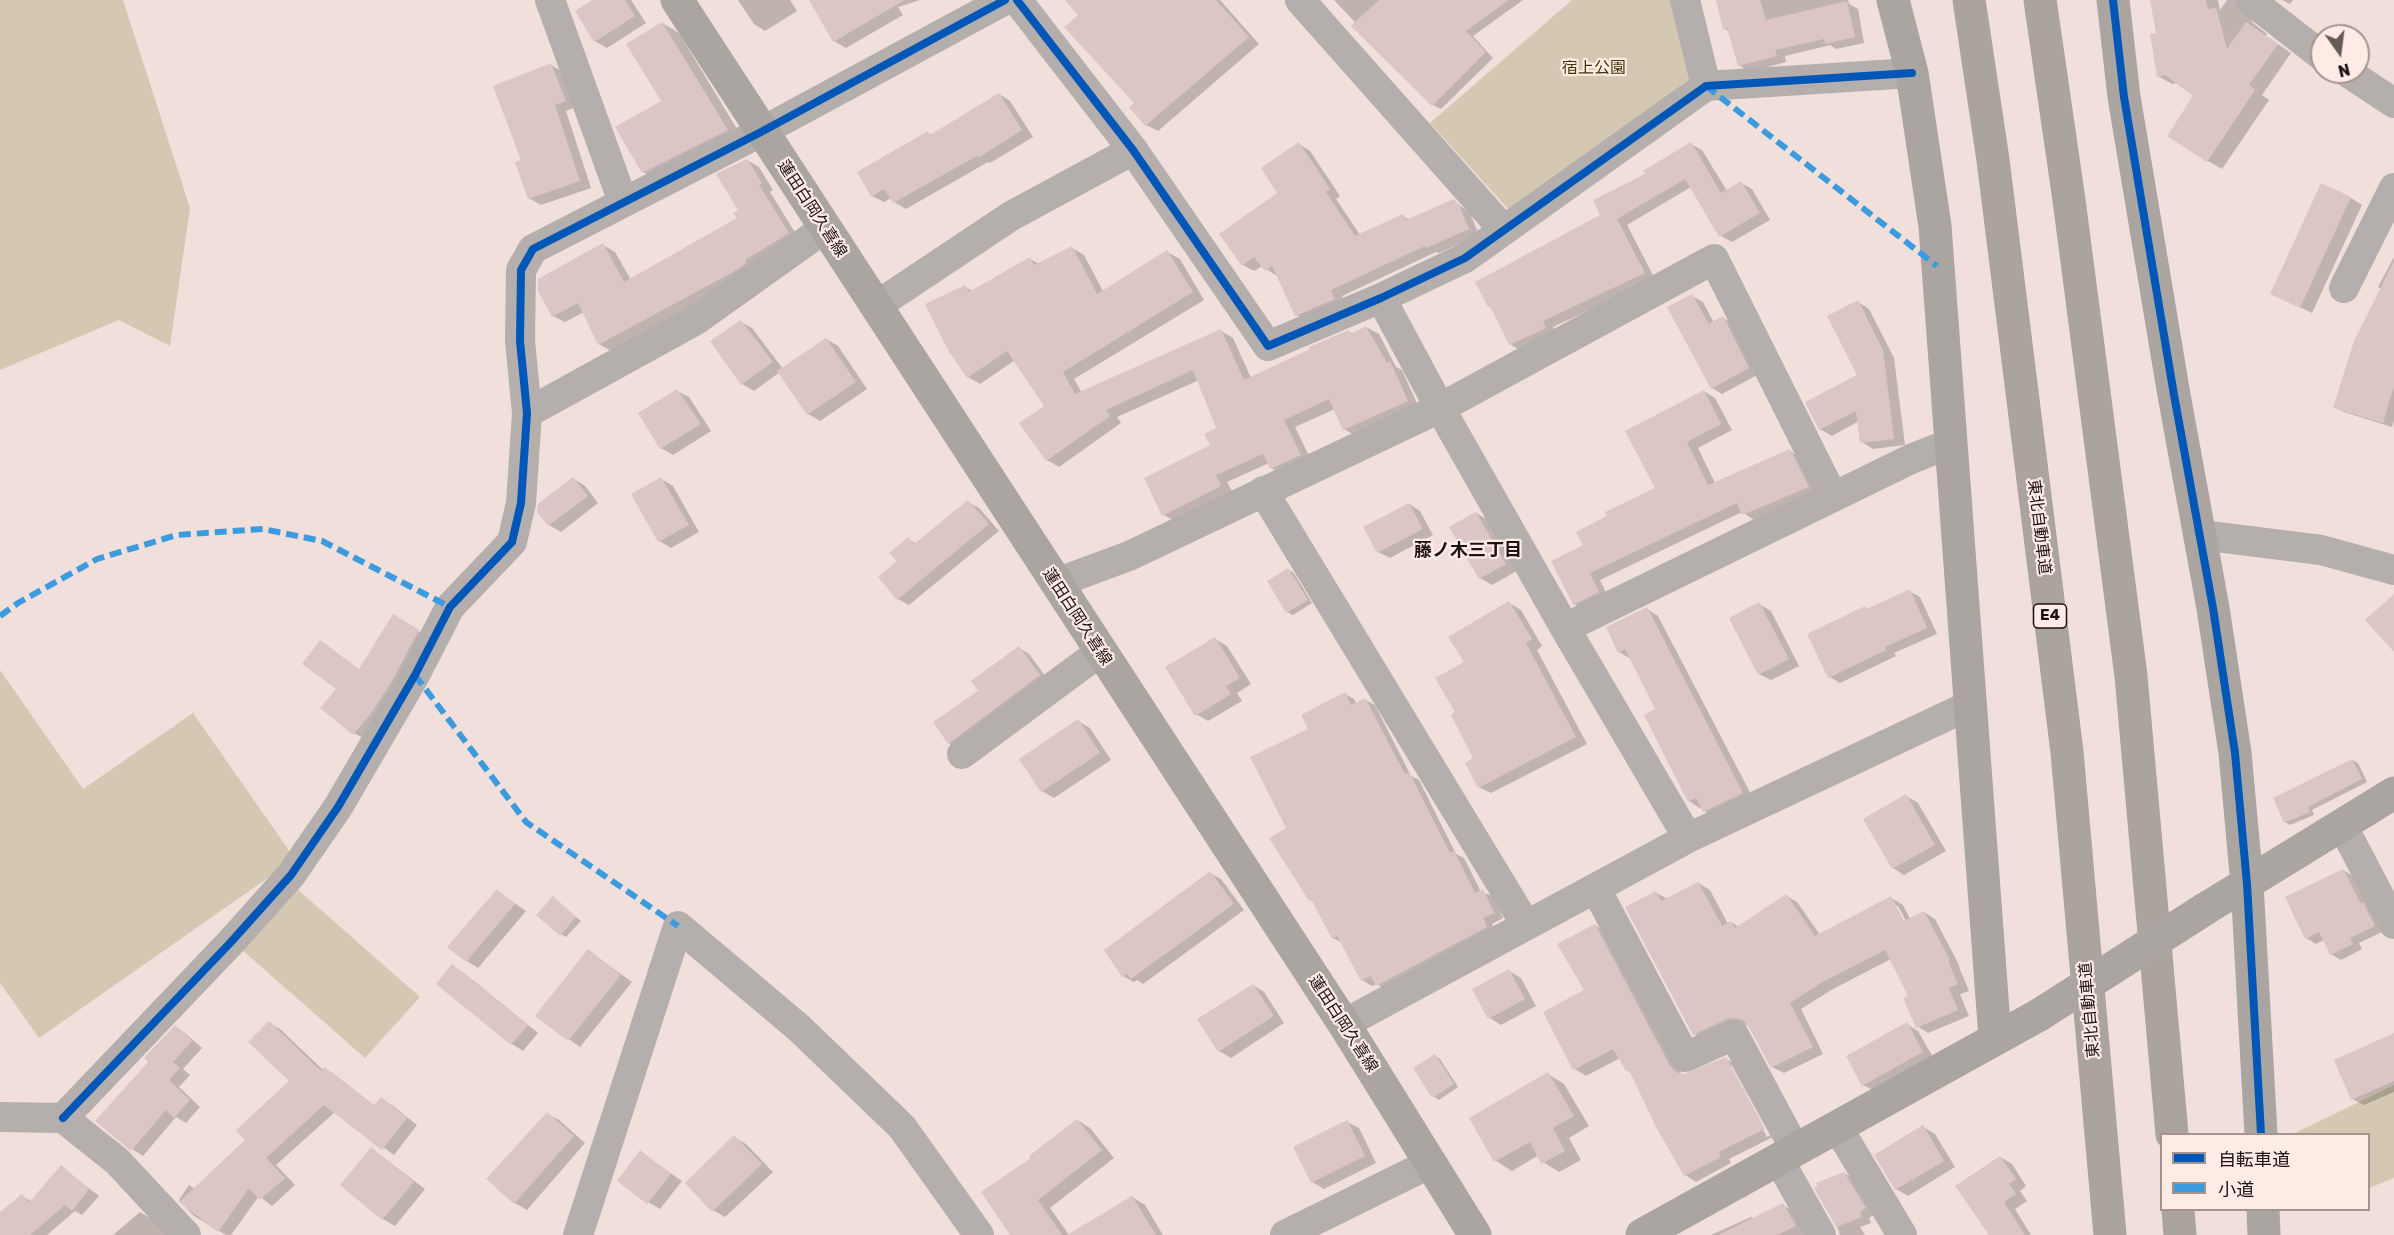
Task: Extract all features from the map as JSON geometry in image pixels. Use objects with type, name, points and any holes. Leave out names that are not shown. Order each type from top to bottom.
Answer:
[{"type":"highway","name":"東北自動車道","points":[[1969,0],[1993,160],[2067,752],[2110,1235]]},
{"type":"highway","points":[[2040,0],[2069,200],[2131,676],[2172,1133]]},
{"type":"highway","points":[[2178,1211],[2180,1235]]},
{"type":"street","points":[[550,0],[623,202]]},
{"type":"street","name":"蓮田白岡久喜線","points":[[677,0],[1344,1024],[1475,1235]]},
{"type":"street","points":[[63,1118],[231,942],[291,875],[344,796],[416,675],[450,607],[512,542],[521,503],[527,413],[520,341],[521,270],[533,249],[761,132],[1005,0]]},
{"type":"street","points":[[1017,0],[1133,150],[1268,346],[1381,298],[1465,258],[1706,87],[1912,73]]},
{"type":"street","points":[[1300,0],[1503,229]]},
{"type":"street","points":[[1685,0],[1706,87]]},
{"type":"street","points":[[1893,0],[1912,73],[1935,226],[1995,1038]]},
{"type":"street","points":[[2113,0],[2124,97],[2200,535],[2235,753],[2247,884],[2260,1133]]},
{"type":"street","points":[[2250,0],[2310,47]]},
{"type":"street","points":[[2365,84],[2394,103]]},
{"type":"street","points":[[876,306],[1011,216],[1133,150]]},
{"type":"street","points":[[2344,288],[2394,188]]},
{"type":"street","points":[[527,413],[696,320],[825,228]]},
{"type":"street","points":[[1056,583],[1129,555],[1440,408],[1714,259],[1833,497]]},
{"type":"street","points":[[1381,298],[1440,408],[1565,628],[1688,838]]},
{"type":"street","points":[[1565,628],[1911,459],[1951,443]]},
{"type":"street","points":[[1263,491],[1526,925]]},
{"type":"street","points":[[2200,535],[2321,550],[2394,570]]},
{"type":"street","points":[[962,754],[1100,652]]},
{"type":"street","points":[[1344,1024],[1688,838],[1970,705]]},
{"type":"street","points":[[1642,1235],[2039,1015],[2394,792]]},
{"type":"street","points":[[2342,825],[2394,924]]},
{"type":"street","points":[[1596,888],[1685,1057],[1734,1035],[1821,1235]]},
{"type":"street","points":[[578,1235],[678,926],[799,1028],[902,1127],[979,1235]]},
{"type":"street","points":[[0,1117],[63,1118],[117,1161],[186,1235]]},
{"type":"street","points":[[1838,1128],[1902,1235]]},
{"type":"street","points":[[1285,1235],[1431,1162]]},
{"type":"street","points":[[2263,1211],[2264,1235]]},
{"type":"green space","points":[[0,0],[123,0],[190,208],[170,346],[119,320],[0,370]]},
{"type":"green space","name":"宿上公園","points":[[1572,0],[1676,0],[1695,75],[1511,212],[1430,123]]},
{"type":"green space","points":[[0,670],[83,789],[193,713],[295,859],[39,1038],[0,983]]},
{"type":"green space","points":[[296,888],[420,997],[365,1058],[241,949]]},
{"type":"green space","points":[[2394,1085],[2394,1178],[2370,1188],[2370,1133],[2295,1133]]},
{"type":"building","points":[[592,0],[625,0],[635,16],[594,42],[575,11]]},
{"type":"building","points":[[809,0],[905,0],[833,42]]},
{"type":"building","points":[[1065,0],[1216,0],[1249,37],[1145,126],[1129,107],[1134,103],[1064,27],[1078,15]]},
{"type":"building","points":[[1379,0],[1509,0],[1466,31],[1486,52],[1432,106],[1351,26]]},
{"type":"building","points":[[1716,0],[1760,0],[1766,20],[1847,1],[1855,37],[1825,44],[1824,39],[1775,50],[1777,56],[1738,66],[1727,28],[1723,30]]},
{"type":"building","points":[[2150,0],[2206,0],[2208,9],[2216,8],[2227,49],[2246,22],[2278,44],[2249,85],[2255,90],[2207,162],[2167,136],[2193,96],[2165,75],[2157,77],[2150,34],[2156,33]]},
{"type":"building","points":[[662,22],[728,130],[642,173],[615,127],[661,101],[626,44]]},
{"type":"building","points":[[551,63],[566,101],[555,105],[580,181],[528,199],[515,162],[521,160],[493,86]]},
{"type":"building","points":[[999,93],[1022,130],[978,158],[977,156],[893,203],[884,189],[871,197],[857,172],[928,131],[930,135]]},
{"type":"building","points":[[1299,142],[1330,189],[1326,192],[1355,236],[1403,214],[1406,220],[1454,199],[1469,229],[1426,248],[1425,246],[1331,290],[1335,299],[1295,316],[1272,266],[1265,271],[1254,257],[1242,266],[1219,234],[1277,193],[1261,168]]},
{"type":"building","points":[[1691,142],[1721,193],[1741,181],[1760,213],[1719,237],[1685,179],[1617,219],[1645,273],[1543,321],[1546,328],[1509,345],[1490,306],[1488,307],[1475,282],[1600,215],[1593,200],[1645,174],[1643,171]]},
{"type":"building","points":[[747,159],[762,183],[759,185],[789,233],[745,260],[746,263],[733,272],[598,345],[578,303],[552,317],[538,291],[538,279],[603,243],[624,282],[737,218],[733,213],[738,210],[716,174]]},
{"type":"building","points":[[2321,183],[2351,197],[2300,308],[2270,294]]},
{"type":"building","points":[[1072,246],[1097,294],[1167,250],[1193,292],[1063,372],[1075,394],[1221,329],[1244,380],[1310,349],[1309,347],[1349,330],[1351,334],[1366,326],[1387,363],[1390,361],[1408,401],[1343,430],[1329,399],[1284,420],[1301,455],[1270,469],[1263,454],[1216,475],[1221,486],[1162,516],[1144,478],[1210,445],[1204,434],[1216,428],[1193,370],[1106,410],[1110,416],[1046,461],[1019,423],[1044,406],[1007,351],[967,378],[948,350],[925,304],[965,285],[969,292],[1030,257],[1034,265]]},
{"type":"building","points":[[2394,261],[2394,386],[2383,423],[2333,408],[2354,341]]},
{"type":"building","points":[[1692,294],[1709,324],[1723,316],[1749,368],[1711,389],[1667,307]]},
{"type":"building","points":[[1858,300],[1883,350],[1894,439],[1860,443],[1856,411],[1819,430],[1805,402],[1857,375],[1827,316]]},
{"type":"building","points":[[741,320],[773,362],[741,385],[710,341]]},
{"type":"building","points":[[826,338],[856,382],[807,415],[777,371]]},
{"type":"building","points":[[677,389],[701,424],[660,449],[638,413]]},
{"type":"building","points":[[1704,390],[1721,424],[1687,442],[1708,485],[1790,449],[1809,487],[1742,515],[1737,503],[1590,573],[1599,592],[1573,605],[1551,561],[1583,545],[1576,532],[1607,516],[1605,512],[1655,488],[1625,431]]},
{"type":"building","points":[[573,477],[588,496],[548,526],[537,512],[538,504]]},
{"type":"building","points":[[661,477],[689,525],[658,542],[631,494]]},
{"type":"building","points":[[968,500],[989,524],[897,600],[878,577],[897,561],[889,553],[908,537],[914,544]]},
{"type":"building","points":[[1409,503],[1423,529],[1377,553],[1363,527]]},
{"type":"building","points":[[1476,512],[1506,564],[1479,579],[1449,527]]},
{"type":"building","points":[[1288,568],[1308,600],[1286,613],[1267,581]]},
{"type":"building","points":[[1910,589],[1927,628],[1885,647],[1886,650],[1828,678],[1807,634],[1865,606],[1867,609]]},
{"type":"building","points":[[2394,594],[2394,652],[2365,620]]},
{"type":"building","points":[[1509,601],[1532,639],[1526,643],[1576,737],[1478,788],[1465,763],[1473,758],[1451,715],[1455,712],[1435,678],[1464,662],[1448,637]]},
{"type":"building","points":[[1759,602],[1789,659],[1758,675],[1729,618]]},
{"type":"building","points":[[1647,607],[1743,793],[1703,812],[1696,798],[1688,802],[1644,715],[1655,709],[1625,649],[1618,653],[1606,627]]},
{"type":"building","points":[[393,614],[419,630],[392,681],[370,715],[353,735],[320,708],[336,689],[302,664],[320,640],[359,669]]},
{"type":"building","points":[[1215,637],[1240,678],[1226,686],[1231,694],[1195,716],[1165,667]]},
{"type":"building","points":[[1019,646],[1040,675],[948,744],[933,722],[978,691],[971,681]]},
{"type":"building","points":[[1345,692],[1351,705],[1365,698],[1405,774],[1409,772],[1450,853],[1454,851],[1475,893],[1483,889],[1494,913],[1483,918],[1487,927],[1376,986],[1371,976],[1361,981],[1337,936],[1332,939],[1311,899],[1309,901],[1269,838],[1286,828],[1250,757],[1308,729],[1301,715]]},
{"type":"building","points":[[1078,719],[1100,753],[1041,792],[1019,759]]},
{"type":"building","points":[[2352,759],[2362,779],[2308,807],[2310,812],[2284,823],[2273,798]]},
{"type":"building","points":[[1906,794],[1935,845],[1892,869],[1863,819]]},
{"type":"building","points":[[2343,869],[2375,926],[2350,938],[2353,944],[2330,955],[2319,932],[2305,939],[2285,897]]},
{"type":"building","points":[[1210,871],[1234,904],[1131,979],[1127,974],[1122,977],[1104,950]]},
{"type":"building","points":[[1698,882],[1722,926],[1731,921],[1735,928],[1786,894],[1815,936],[1891,896],[1904,921],[1924,911],[1950,960],[1948,961],[1958,984],[1949,988],[1958,1010],[1916,1028],[1903,998],[1908,996],[1885,950],[1821,983],[1790,1003],[1813,1047],[1771,1068],[1743,1020],[1727,1019],[1693,1035],[1625,907],[1656,891],[1661,901]]},
{"type":"building","points":[[497,889],[515,904],[466,962],[447,947]]},
{"type":"building","points":[[553,896],[576,917],[560,936],[536,915]]},
{"type":"building","points":[[1595,924],[1670,1066],[1676,1072],[1684,1074],[1726,1057],[1765,1129],[1719,1152],[1721,1157],[1684,1176],[1656,1127],[1629,1070],[1626,1071],[1613,1049],[1573,1070],[1543,1012],[1584,990],[1557,944]]},
{"type":"building","points":[[588,949],[621,975],[568,1041],[535,1016]]},
{"type":"building","points":[[452,964],[528,1025],[511,1045],[436,984]]},
{"type":"building","points":[[1509,969],[1525,999],[1488,1019],[1472,989]]},
{"type":"building","points":[[1253,984],[1274,1016],[1218,1052],[1197,1019]]},
{"type":"building","points":[[269,1021],[321,1071],[324,1067],[374,1105],[381,1097],[407,1118],[382,1150],[324,1105],[266,1158],[285,1178],[260,1200],[249,1188],[218,1232],[179,1202],[245,1140],[236,1130],[289,1081],[248,1042]]},
{"type":"building","points":[[1907,1022],[1923,1052],[1862,1086],[1846,1056]]},
{"type":"building","points":[[175,1025],[192,1041],[173,1062],[180,1068],[169,1080],[190,1100],[174,1118],[166,1110],[131,1151],[95,1121],[148,1062],[144,1058]]},
{"type":"building","points":[[2394,1033],[2394,1081],[2351,1100],[2334,1060]]},
{"type":"building","points":[[1435,1054],[1454,1084],[1432,1098],[1413,1068]]},
{"type":"building","points":[[1548,1072],[1574,1116],[1553,1128],[1565,1151],[1541,1164],[1530,1142],[1494,1162],[1469,1118]]},
{"type":"building","points":[[547,1112],[574,1136],[514,1204],[486,1179]]},
{"type":"building","points":[[1077,1119],[1102,1150],[1038,1200],[1062,1235],[1010,1235],[981,1192],[1031,1158],[1029,1156]]},
{"type":"building","points":[[1347,1120],[1365,1156],[1311,1183],[1293,1147]]},
{"type":"building","points":[[1923,1125],[1944,1161],[1895,1190],[1874,1155]]},
{"type":"building","points":[[734,1135],[762,1164],[712,1212],[685,1183]]},
{"type":"building","points":[[371,1147],[414,1182],[382,1220],[340,1185]]},
{"type":"building","points":[[640,1150],[671,1174],[647,1204],[617,1181]]},
{"type":"building","points":[[2000,1156],[2016,1179],[2009,1184],[2016,1194],[2004,1202],[2025,1235],[1989,1235],[1955,1186]]},
{"type":"building","points":[[61,1165],[89,1189],[72,1211],[65,1205],[30,1235],[0,1235],[0,1212],[22,1194],[29,1203]]},
{"type":"building","points":[[1844,1172],[1866,1208],[1860,1212],[1862,1217],[1836,1227],[1814,1188],[1818,1186],[1816,1183]]},
{"type":"building","points":[[1132,1196],[1156,1235],[1067,1235]]},
{"type":"building","points":[[1783,1203],[1796,1226],[1777,1235],[1718,1235]]},
{"type":"marked path","points":[[1706,86],[1937,266]]},
{"type":"marked path","points":[[0,616],[18,603],[97,559],[177,535],[263,529],[322,541],[450,607]]},
{"type":"marked path","points":[[415,675],[526,822],[678,926]]},
{"type":"cycle path","points":[[63,1118],[231,942],[291,875],[338,807],[415,675],[450,607],[512,542],[521,503],[527,413],[520,341],[521,270],[533,249],[761,132],[1005,0]]},
{"type":"cycle path","points":[[1017,0],[1133,150],[1268,346],[1381,298],[1465,258],[1706,86],[1912,73]]},
{"type":"cycle path","points":[[2113,0],[2124,97],[2174,395],[2213,608],[2235,753],[2247,884],[2261,1133]]},
{"type":"district","name":"藤ノ木三丁目","points":[[1468,551]]}]
